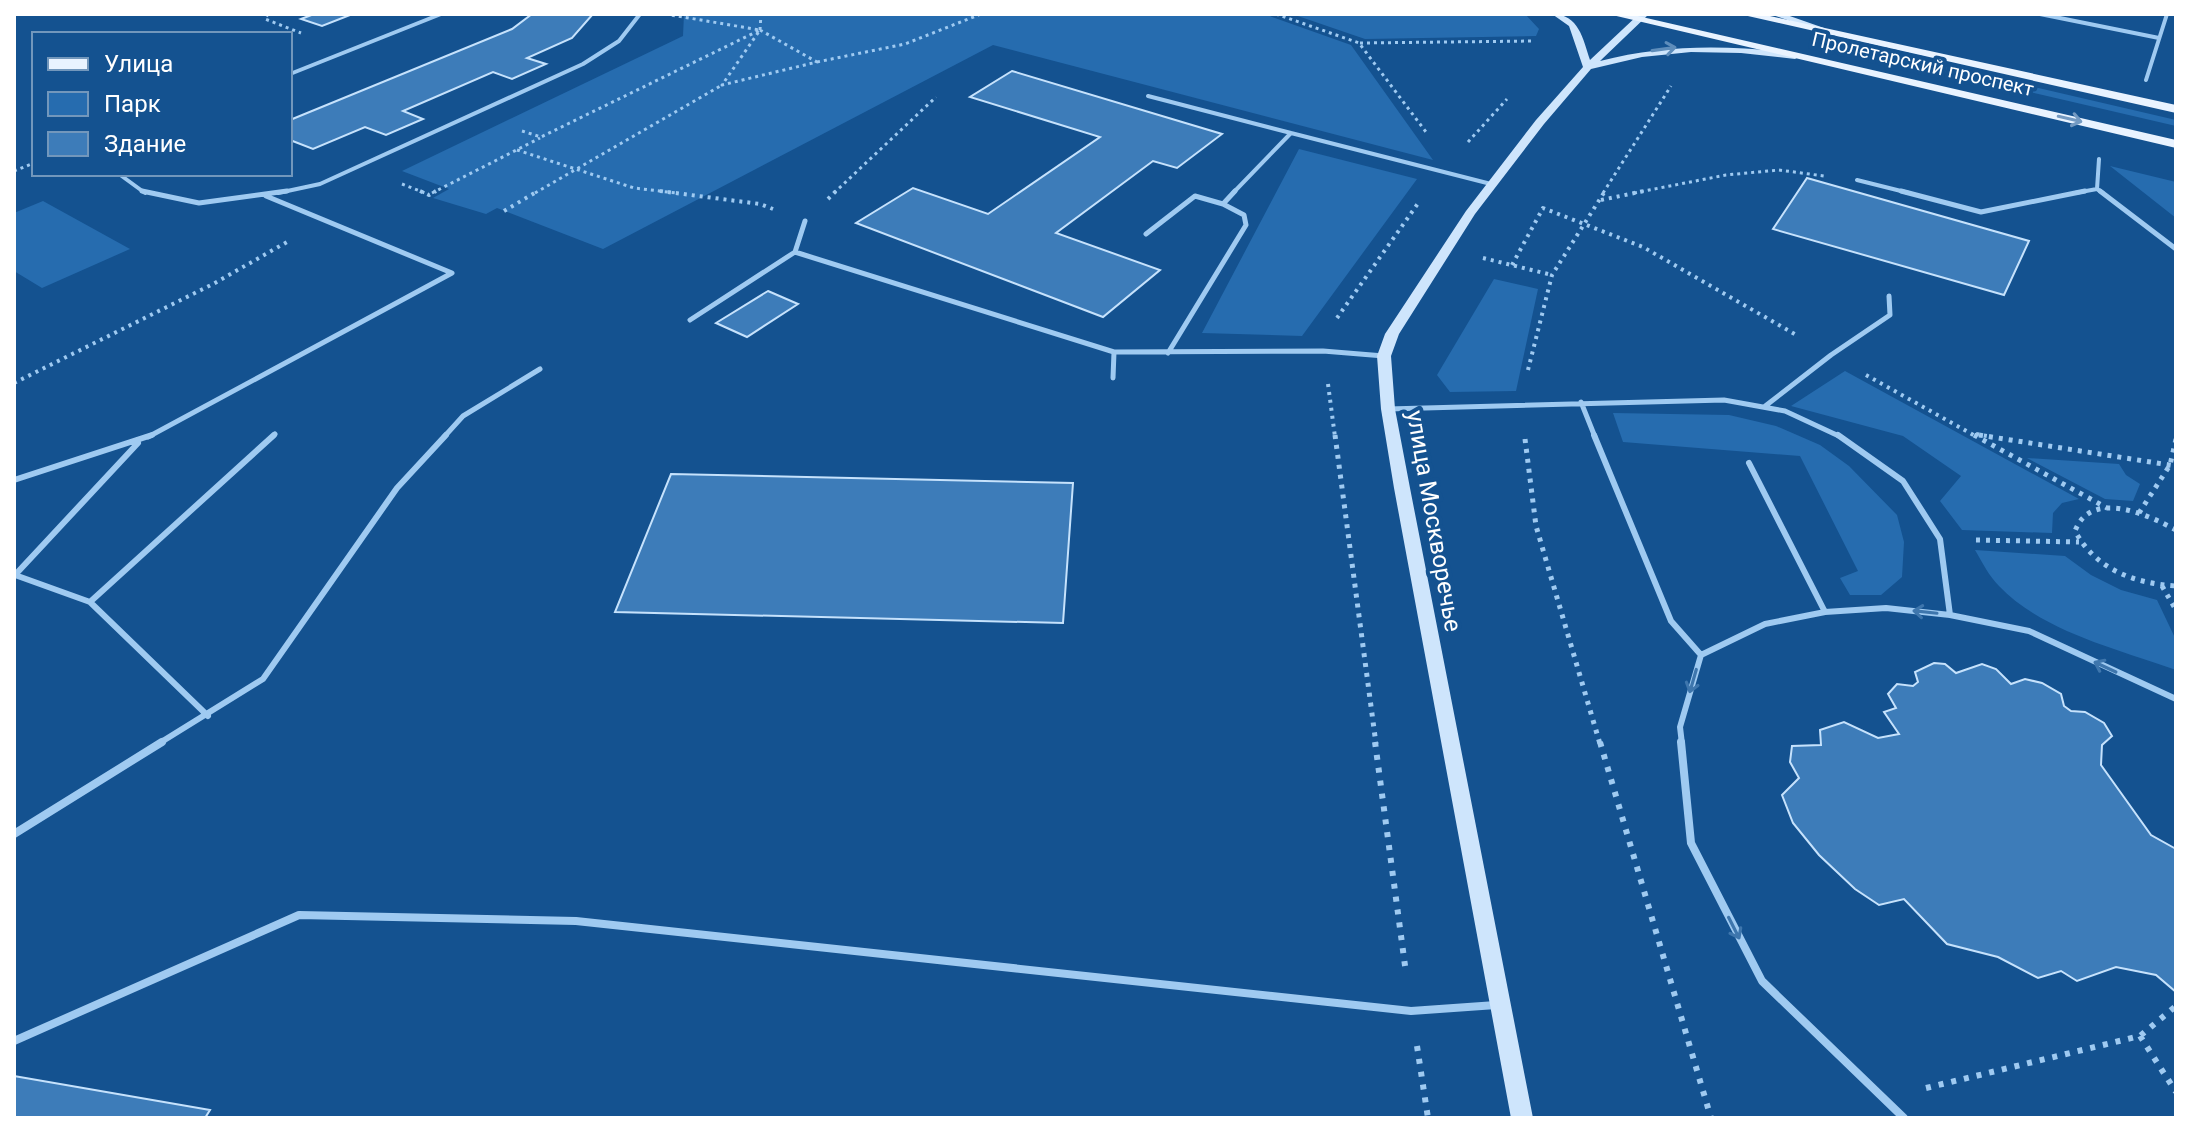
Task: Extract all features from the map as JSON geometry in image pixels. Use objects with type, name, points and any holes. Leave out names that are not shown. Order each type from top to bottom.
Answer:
[{"type":"main road","points":[[1557,14],[1573,25],[1588,67],[1634,54],[1676,47],[1743,49],[1816,60]]},
{"type":"main road","name":"Пролетарский проспект","points":[[1614,14],[1642,17],[2176,144]]},
{"type":"main road","name":"Пролетарский проспект","points":[[1745,14],[2176,109]]},
{"type":"main road","points":[[1775,14],[1836,34]]},
{"type":"main road","name":"улица Москворечье","points":[[1522,1118],[1388,409],[1384,356],[1392,334],[1416,295],[1491,184],[1588,67],[1642,17]]},
{"type":"lane","points":[[292,73],[441,14]]},
{"type":"lane","points":[[122,176],[146,194],[173,200],[222,203],[320,184],[583,64],[619,41],[640,14]]},
{"type":"lane","points":[[2040,14],[2159,38]]},
{"type":"lane","points":[[2146,80],[2167,14]]},
{"type":"lane","points":[[1148,96],[1491,184]]},
{"type":"lane","points":[[1223,204],[1291,133]]},
{"type":"lane","points":[[2097,189],[2099,159]]},
{"type":"lane","points":[[1857,180],[1981,212],[2097,189],[2176,249]]},
{"type":"lane","points":[[14,480],[140,441],[452,273],[266,196]]},
{"type":"lane","points":[[1146,234],[1195,196],[1223,204],[1244,215],[1246,225],[1168,353]]},
{"type":"lane","points":[[690,320],[795,252],[805,221]]},
{"type":"lane","points":[[795,252],[1114,352],[1323,351],[1384,356]]},
{"type":"lane","points":[[1764,407],[1831,355],[1890,315],[1889,296]]},
{"type":"lane","points":[[1113,378],[1114,352]]},
{"type":"lane","points":[[14,834],[263,679],[397,488],[463,416],[540,369]]},
{"type":"lane","points":[[1388,409],[1520,403],[1724,400],[1785,411],[1833,431],[1903,481],[1940,539],[1950,615]]},
{"type":"lane","points":[[1581,402],[1671,621],[1701,655]]},
{"type":"lane","points":[[90,602],[275,434]]},
{"type":"lane","points":[[140,441],[14,576],[90,602],[208,716]]},
{"type":"lane","points":[[1749,463],[1825,612]]},
{"type":"lane","points":[[1904,1118],[1762,981],[1691,843],[1680,727],[1701,655],[1765,624],[1825,612],[1886,608],[1950,615],[2029,631],[2176,699]]},
{"type":"lane","points":[[14,1041],[299,915],[576,921],[1411,1011],[1499,1005]]},
{"type":"path","points":[[668,14],[760,30],[817,62]]},
{"type":"path","points":[[722,85],[760,30],[761,14]]},
{"type":"path","points":[[504,211],[722,85],[905,44],[981,14]]},
{"type":"path","points":[[1276,14],[1359,43],[1548,41]]},
{"type":"path","points":[[356,167],[429,195],[760,30]]},
{"type":"path","points":[[1359,43],[1431,139]]},
{"type":"path","points":[[1676,79],[1552,275],[1520,403],[1536,526],[1711,1118]]},
{"type":"path","points":[[805,221],[936,97]]},
{"type":"path","points":[[471,114],[541,137]]},
{"type":"path","points":[[517,150],[634,188],[760,204]]},
{"type":"path","points":[[1600,200],[1726,175],[1779,170],[1857,180]]},
{"type":"path","points":[[14,383],[213,284],[326,220]]},
{"type":"path","points":[[1323,351],[1428,1118]]},
{"type":"path","points":[[1971,433],[2173,465]]},
{"type":"path","points":[[2139,513],[2173,465],[2176,439]]},
{"type":"path","points":[[2176,530],[2139,513],[2107,508],[2081,515],[2075,531],[2089,554],[2113,570],[2162,585],[2176,586]]},
{"type":"path","points":[[1940,539],[2079,542]]},
{"type":"path","points":[[2162,585],[2176,610]]},
{"type":"path","points":[[1884,1098],[2140,1036],[2176,1006]]},
{"type":"path","points":[[2140,1036],[2176,1092]]},
{"type":"green space","points":[[684,14],[1264,14],[1351,45],[1433,160],[993,45],[603,249],[497,208],[486,214],[433,198],[449,189],[402,171],[683,36]]},
{"type":"green space","points":[[1292,14],[1525,14],[1539,29],[1536,36],[1365,39]]},
{"type":"green space","points":[[1814,36],[2176,120],[2176,126],[1811,41]]},
{"type":"green space","points":[[1299,149],[1417,179],[1302,336],[1202,333]]},
{"type":"green space","points":[[2110,166],[2176,182],[2176,218]]},
{"type":"green space","points":[[43,201],[130,249],[42,288],[14,271],[14,213]]},
{"type":"green space","points":[[1494,279],[1538,289],[1516,391],[1450,392],[1437,375]]},
{"type":"green space","points":[[1845,371],[2079,499],[2062,503],[2053,513],[2052,533],[1962,530],[1940,501],[1961,476],[1903,436],[1791,406]]},
{"type":"green space","points":[[1613,413],[1729,415],[1776,426],[1820,445],[1849,466],[1897,515],[1904,542],[1902,577],[1881,595],[1850,595],[1840,578],[1858,571],[1800,456],[1623,442]]},
{"type":"green space","points":[[2027,458],[2119,464],[2126,475],[2140,484],[2133,501],[2105,499]]},
{"type":"green space","points":[[1975,550],[2065,556],[2091,575],[2121,590],[2157,600],[2176,640],[2176,670],[2082,637],[2037,616],[1999,586]]},
{"type":"building","points":[[314,14],[350,15],[322,26],[301,19]]},
{"type":"building","points":[[532,14],[593,14],[572,38],[527,58],[546,64],[512,79],[493,72],[403,111],[423,119],[386,135],[365,127],[313,149],[292,141],[292,119],[512,29]]},
{"type":"building","points":[[1012,71],[1222,134],[1177,168],[1153,161],[1056,233],[1160,270],[1103,317],[856,223],[913,188],[988,214],[1100,137],[970,97]]},
{"type":"building","points":[[1807,178],[2029,241],[2004,295],[1773,229]]},
{"type":"building","points":[[768,291],[798,304],[747,337],[716,323]]},
{"type":"building","points":[[671,474],[1073,483],[1063,623],[615,612]]},
{"type":"building","points":[[1934,663],[1945,664],[1956,673],[1982,664],[1996,669],[2011,684],[2025,679],[2042,683],[2061,694],[2064,706],[2071,711],[2085,712],[2104,723],[2112,736],[2102,745],[2101,765],[2151,835],[2176,849],[2176,992],[2156,975],[2116,967],[2077,981],[2061,971],[2038,978],[1998,957],[1947,944],[1904,899],[1879,905],[1855,889],[1819,855],[1793,823],[1782,795],[1799,778],[1790,762],[1792,746],[1821,745],[1820,730],[1844,722],[1878,738],[1899,734],[1884,712],[1896,708],[1888,694],[1897,684],[1913,686],[1918,682],[1915,672]]},
{"type":"building","points":[[14,1076],[210,1110],[205,1118],[14,1118]]}]
